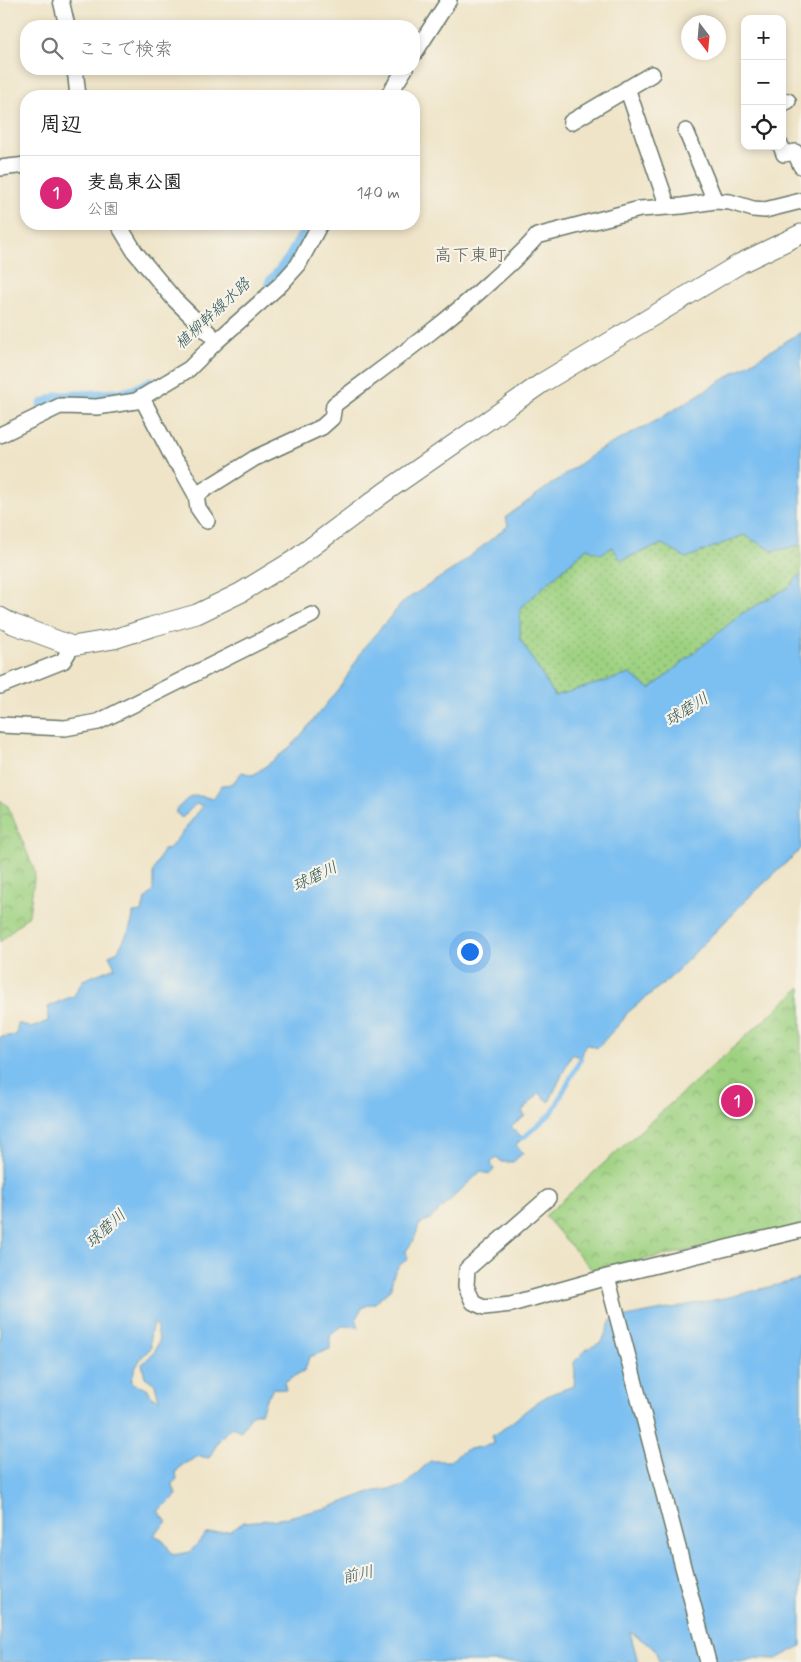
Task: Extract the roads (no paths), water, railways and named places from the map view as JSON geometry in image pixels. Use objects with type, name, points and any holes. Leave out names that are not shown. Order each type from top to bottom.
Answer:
[{"type":"street","points":[[61,0],[66,20]]},
{"type":"street","points":[[420,45],[449,0]]},
{"type":"street","points":[[571,122],[652,74]]},
{"type":"street","points":[[76,75],[77,90]]},
{"type":"street","points":[[392,90],[401,75]]},
{"type":"street","points":[[627,88],[668,207]]},
{"type":"street","points":[[686,131],[715,201]]},
{"type":"street","points":[[782,150],[784,154],[795,152],[801,166]]},
{"type":"street","points":[[0,168],[20,166]]},
{"type":"street","points":[[196,495],[255,458],[322,427],[332,418],[334,405],[436,329],[520,254],[536,236],[640,209],[715,201],[730,202],[752,209],[765,210],[801,201]]},
{"type":"street","points":[[122,230],[135,252],[168,292],[214,338]]},
{"type":"street","points":[[0,435],[60,406],[96,407],[136,401],[189,369],[214,338],[281,284],[298,265],[317,230]]},
{"type":"street","points":[[0,617],[13,624],[72,646],[114,639],[197,614],[240,594],[294,560],[392,486],[542,383],[734,267],[801,234]]},
{"type":"street","points":[[142,398],[174,460],[181,468],[196,495],[198,508],[207,521]]},
{"type":"street","points":[[0,725],[65,728],[98,722],[312,614]]},
{"type":"street","points":[[0,686],[62,661],[72,646]]},
{"type":"street","points":[[548,1198],[467,1269],[466,1286],[473,1302],[484,1307],[511,1304],[607,1277],[801,1230]]},
{"type":"street","points":[[607,1277],[708,1662]]},
{"type":"water","points":[[801,332],[801,545],[773,551],[744,535],[686,558],[662,544],[621,560],[612,547],[601,554],[587,548],[520,608],[520,639],[555,696],[630,674],[650,689],[741,614],[789,587],[801,574],[801,849],[744,902],[670,978],[627,1013],[623,1020],[597,1048],[586,1044],[581,1058],[572,1054],[549,1102],[539,1093],[522,1111],[525,1116],[511,1127],[523,1138],[516,1145],[523,1153],[513,1162],[501,1162],[497,1157],[491,1163],[494,1170],[489,1175],[481,1171],[430,1219],[419,1225],[414,1240],[406,1251],[408,1259],[395,1271],[391,1289],[375,1303],[363,1307],[356,1318],[359,1327],[342,1326],[330,1336],[330,1349],[309,1357],[305,1370],[284,1382],[286,1390],[274,1388],[266,1399],[261,1413],[253,1413],[241,1431],[231,1427],[220,1439],[209,1458],[199,1456],[182,1465],[176,1472],[177,1479],[172,1484],[177,1495],[158,1511],[167,1522],[154,1535],[162,1539],[173,1555],[190,1552],[206,1534],[231,1531],[244,1522],[279,1519],[327,1508],[370,1492],[403,1487],[430,1461],[450,1461],[465,1450],[494,1444],[492,1436],[533,1405],[550,1395],[574,1386],[574,1362],[587,1349],[602,1342],[611,1320],[729,1297],[801,1279],[801,1646],[776,1659],[757,1658],[741,1662],[659,1662],[655,1649],[630,1632],[638,1662],[0,1662],[0,1037],[16,1035],[18,1023],[31,1028],[48,1021],[48,1007],[74,996],[83,980],[115,967],[109,955],[118,951],[130,928],[133,913],[142,912],[145,899],[153,891],[153,872],[163,850],[169,849],[203,806],[196,804],[182,818],[175,812],[184,802],[195,796],[213,799],[222,785],[232,784],[242,772],[253,775],[270,763],[302,734],[343,683],[365,646],[404,601],[455,568],[508,526],[506,517],[597,451],[654,422]],"holes":[[[153,1322],[158,1331],[157,1347],[142,1364],[145,1377],[155,1384],[159,1400],[151,1396],[148,1389],[138,1386],[131,1381],[138,1363],[151,1348],[150,1336]]]},
{"type":"waterway","name":"植柳幹線水路","points":[[272,283],[291,260],[308,230]]},
{"type":"waterway","name":"植柳幹線水路","points":[[44,406],[59,399],[119,396],[135,393],[152,384]]},
{"type":"waterway","points":[[523,1138],[552,1113],[581,1058]]},
{"type":"place","name":"麦島東公園","points":[[737,1101]]},
{"type":"district","name":"高下東町","points":[[470,256]]},
{"type":"water label","name":"球磨川","points":[[687,710]]},
{"type":"water label","name":"球磨川","points":[[315,877]]},
{"type":"water label","name":"球磨川","points":[[106,1229]]},
{"type":"water label","name":"前川","points":[[358,1575]]}]
